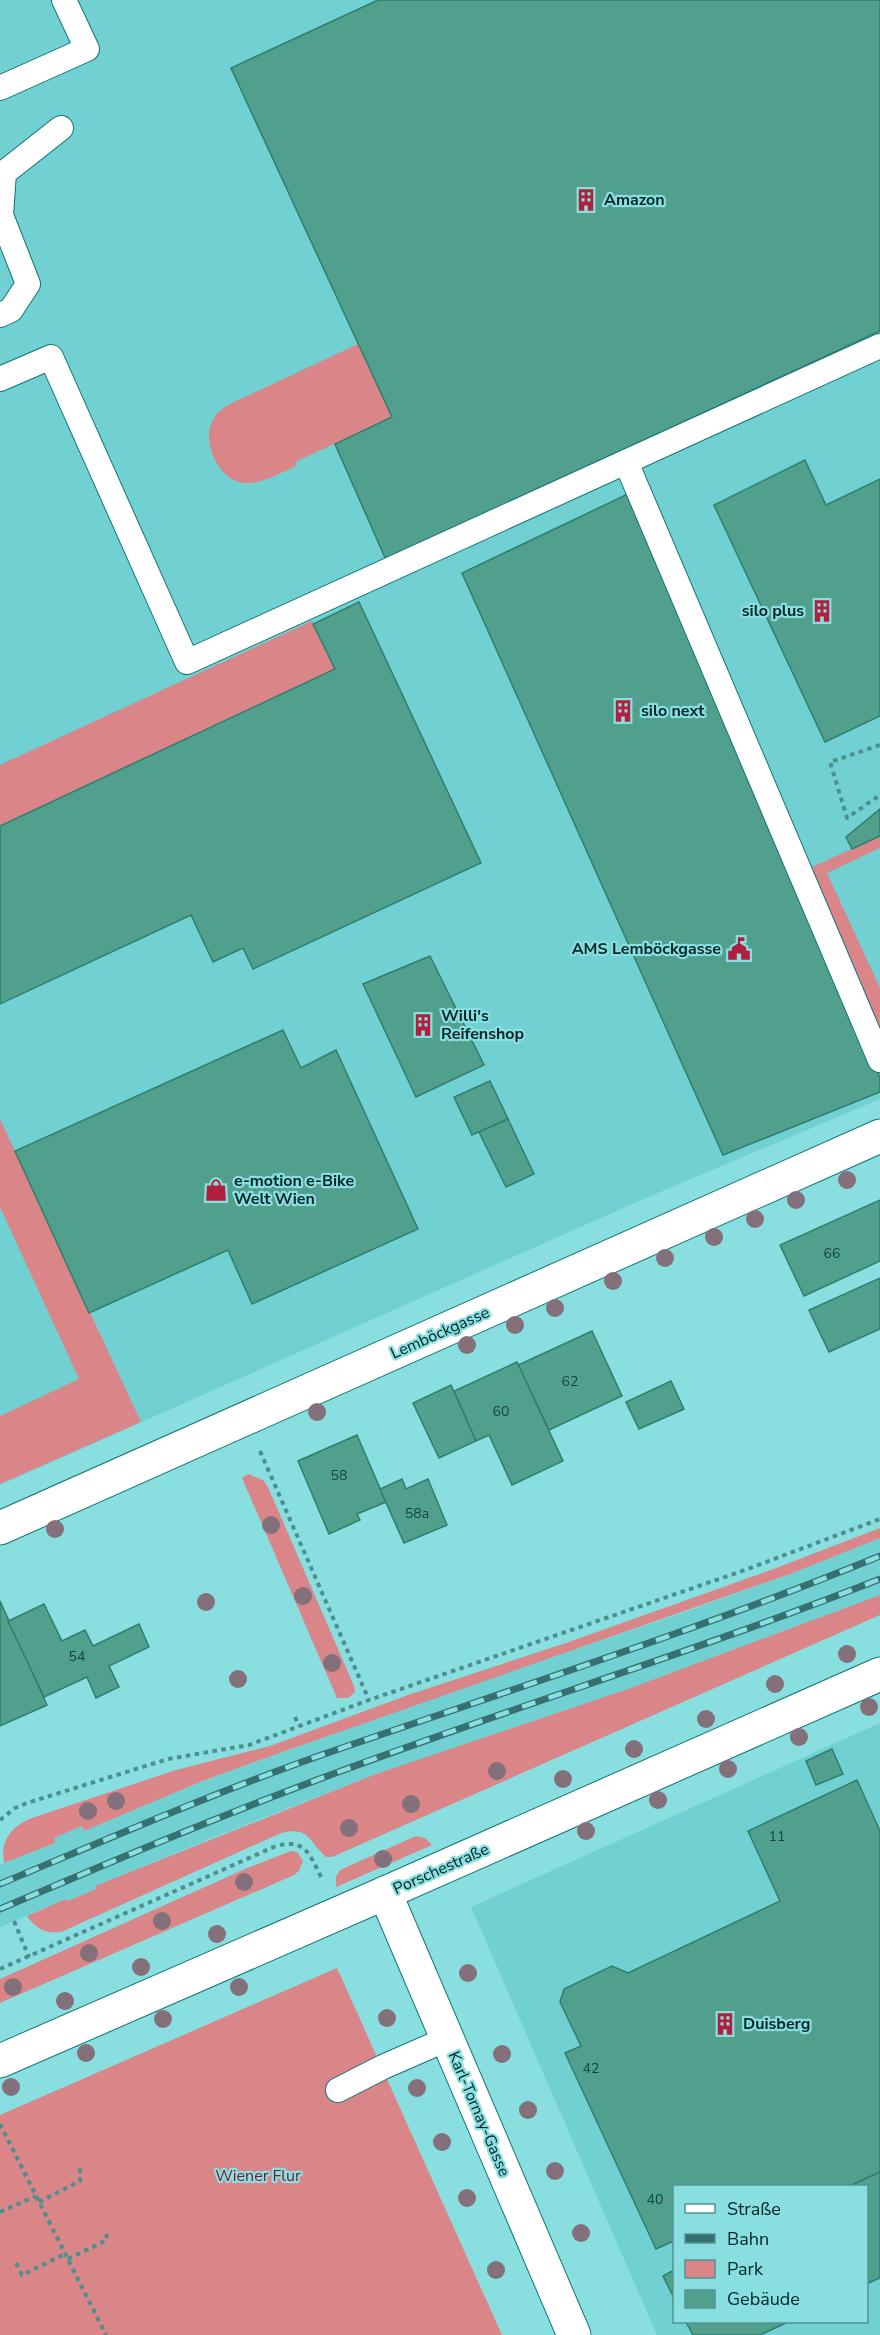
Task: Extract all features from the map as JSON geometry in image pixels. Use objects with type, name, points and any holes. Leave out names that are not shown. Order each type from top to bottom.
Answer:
[{"type":"street","name":"Lemböckgasse","points":[[0,1528],[880,1136]]},
{"type":"street","name":"Porschestraße","points":[[0,2061],[880,1674]]},
{"type":"street","name":"Karl-Tornay-Gasse","points":[[385,1893],[574,2335]]},
{"type":"lane","points":[[0,88],[87,49],[64,0]]},
{"type":"lane","points":[[0,315],[10,310],[28,284],[1,215],[4,173],[61,128]]},
{"type":"lane","points":[[0,380],[51,357],[188,662],[880,346]]},
{"type":"lane","points":[[626,462],[880,1060]]},
{"type":"lane","points":[[338,2090],[447,2039]]},
{"type":"path","points":[[880,746],[830,762],[847,818],[880,795]]},
{"type":"path","points":[[245,1419],[369,1700]]},
{"type":"path","points":[[0,1820],[15,1808],[27,1803],[168,1759],[249,1745],[369,1700],[745,1570],[880,1519]]},
{"type":"path","points":[[295,1717],[299,1726]]},
{"type":"path","points":[[0,1969],[266,1851],[289,1843],[298,1844],[311,1856],[338,1914]]},
{"type":"path","points":[[14,1921],[29,1957]]},
{"type":"path","points":[[0,2124],[106,2335]]},
{"type":"path","points":[[39,2202],[80,2181],[80,2167]]},
{"type":"path","points":[[0,2212],[36,2196]]},
{"type":"path","points":[[68,2259],[107,2240],[106,2229]]},
{"type":"path","points":[[16,2263],[22,2275],[65,2254]]},
{"type":"shaded area","points":[[0,0],[880,0],[880,1099],[639,1201],[0,1485]]},
{"type":"shaded area","points":[[880,1538],[880,1595],[625,1690],[376,1774],[222,1834],[95,1886],[96,1889],[68,1901],[66,1899],[0,1927],[0,1865],[55,1843],[54,1838],[82,1826],[84,1831],[205,1780],[490,1678],[682,1613]]},
{"type":"shaded area","name":"Duisberg","points":[[880,1723],[880,2335],[657,2335],[471,1907]]},
{"type":"green space","points":[[358,344],[392,417],[295,462],[296,466],[263,480],[243,483],[226,475],[214,458],[209,438],[214,417],[218,413],[230,404]]},
{"type":"green space","points":[[312,621],[335,669],[0,826],[0,765]]},
{"type":"green space","points":[[880,836],[880,848],[827,873],[880,988],[880,1039],[808,869]]},
{"type":"green space","points":[[0,1119],[141,1422],[0,1484],[0,1416],[79,1379],[0,1207]]},
{"type":"green space","points":[[248,1474],[263,1480],[268,1487],[354,1686],[355,1692],[348,1698],[337,1698],[242,1478]]},
{"type":"green space","points":[[880,1528],[880,1538],[790,1574],[205,1780],[84,1831],[82,1826],[54,1838],[55,1843],[4,1863],[4,1847],[9,1835],[19,1825],[32,1818],[176,1770],[270,1746],[411,1694],[566,1643],[771,1570]]},
{"type":"green space","points":[[880,1595],[880,1615],[332,1857],[326,1857],[308,1836],[291,1831],[281,1833],[61,1932],[42,1930],[27,1916],[96,1889],[95,1886],[376,1774],[625,1690]]},
{"type":"green space","points":[[416,1836],[425,1838],[432,1845],[336,1887],[336,1877],[340,1870]]},
{"type":"green space","points":[[291,1851],[297,1852],[303,1861],[299,1871],[294,1875],[0,2003],[0,1979],[245,1869]]},
{"type":"green space","name":"Wiener Flur","points":[[337,1968],[502,2335],[0,2335],[0,2115]]},
{"type":"building","name":"Amazon","points":[[378,0],[880,0],[880,331],[386,560],[335,444],[392,417],[231,68]]},
{"type":"building","name":"silo plus","points":[[805,460],[826,505],[880,479],[880,716],[825,742],[714,505]]},
{"type":"building","name":"silo next","points":[[630,493],[880,1078],[880,1092],[723,1155],[462,573]]},
{"type":"building","points":[[359,602],[481,863],[253,969],[243,948],[213,962],[191,915],[0,1004],[0,826],[335,669],[313,624]]},
{"type":"building","points":[[880,809],[880,836],[852,849],[846,837]]},
{"type":"building","name":"Willi's Reifenshop","points":[[430,956],[484,1065],[416,1097],[363,984]]},
{"type":"building","name":"e-motion e-Bike Welt Wien","points":[[283,1030],[301,1068],[336,1050],[418,1229],[252,1304],[228,1250],[89,1313],[15,1151]]},
{"type":"building","points":[[490,1081],[508,1119],[472,1135],[454,1097]]},
{"type":"building","points":[[508,1119],[534,1174],[506,1187],[479,1132]]},
{"type":"building","points":[[880,1200],[880,1261],[804,1296],[780,1245]]},
{"type":"building","points":[[880,1278],[880,1329],[829,1352],[809,1310]]},
{"type":"building","points":[[592,1331],[622,1396],[549,1430],[518,1365]]},
{"type":"building","points":[[517,1362],[563,1461],[512,1485],[489,1435],[476,1441],[454,1391]]},
{"type":"building","points":[[671,1381],[684,1409],[639,1429],[626,1402]]},
{"type":"building","points":[[451,1385],[476,1441],[439,1458],[413,1403]]},
{"type":"building","points":[[357,1435],[386,1502],[357,1514],[360,1520],[329,1534],[298,1461]]},
{"type":"building","points":[[402,1479],[406,1489],[428,1479],[447,1525],[404,1543],[380,1489]]},
{"type":"building","points":[[0,1601],[47,1705],[0,1726]]},
{"type":"building","points":[[44,1604],[62,1641],[85,1630],[93,1646],[139,1624],[149,1647],[109,1666],[119,1687],[96,1698],[87,1677],[44,1697],[8,1621]]},
{"type":"building","points":[[832,1749],[843,1774],[816,1785],[806,1761]]},
{"type":"building","name":"Duisberg","points":[[857,1780],[880,1831],[880,2172],[852,2185],[673,2185],[673,2241],[656,2249],[565,2053],[581,2046],[560,2002],[564,1989],[612,1966],[628,1973],[780,1901],[748,1831]]},
{"type":"building","points":[[880,2172],[880,2278],[868,2283],[868,2185],[852,2185]]},
{"type":"building","points":[[673,2271],[673,2296],[663,2276]]},
{"type":"building","points":[[687,2323],[786,2323],[760,2335],[693,2335]]},
{"type":"railway","points":[[0,1884],[165,1815],[291,1766],[677,1633],[880,1556]]},
{"type":"railway","points":[[0,1909],[298,1787],[746,1629],[880,1579]]},
{"type":"place","name":"Amazon","points":[[586,200]]},
{"type":"place","name":"silo plus","points":[[822,611]]},
{"type":"place","name":"silo next","points":[[623,711]]},
{"type":"place","name":"AMS Lemböckgasse","points":[[739,949]]},
{"type":"place","name":"Willi's Reifenshop","points":[[423,1025]]},
{"type":"place","name":"e-motion e-Bike Welt Wien","points":[[216,1190]]},
{"type":"place","name":"Duisberg","points":[[725,2024]]}]
